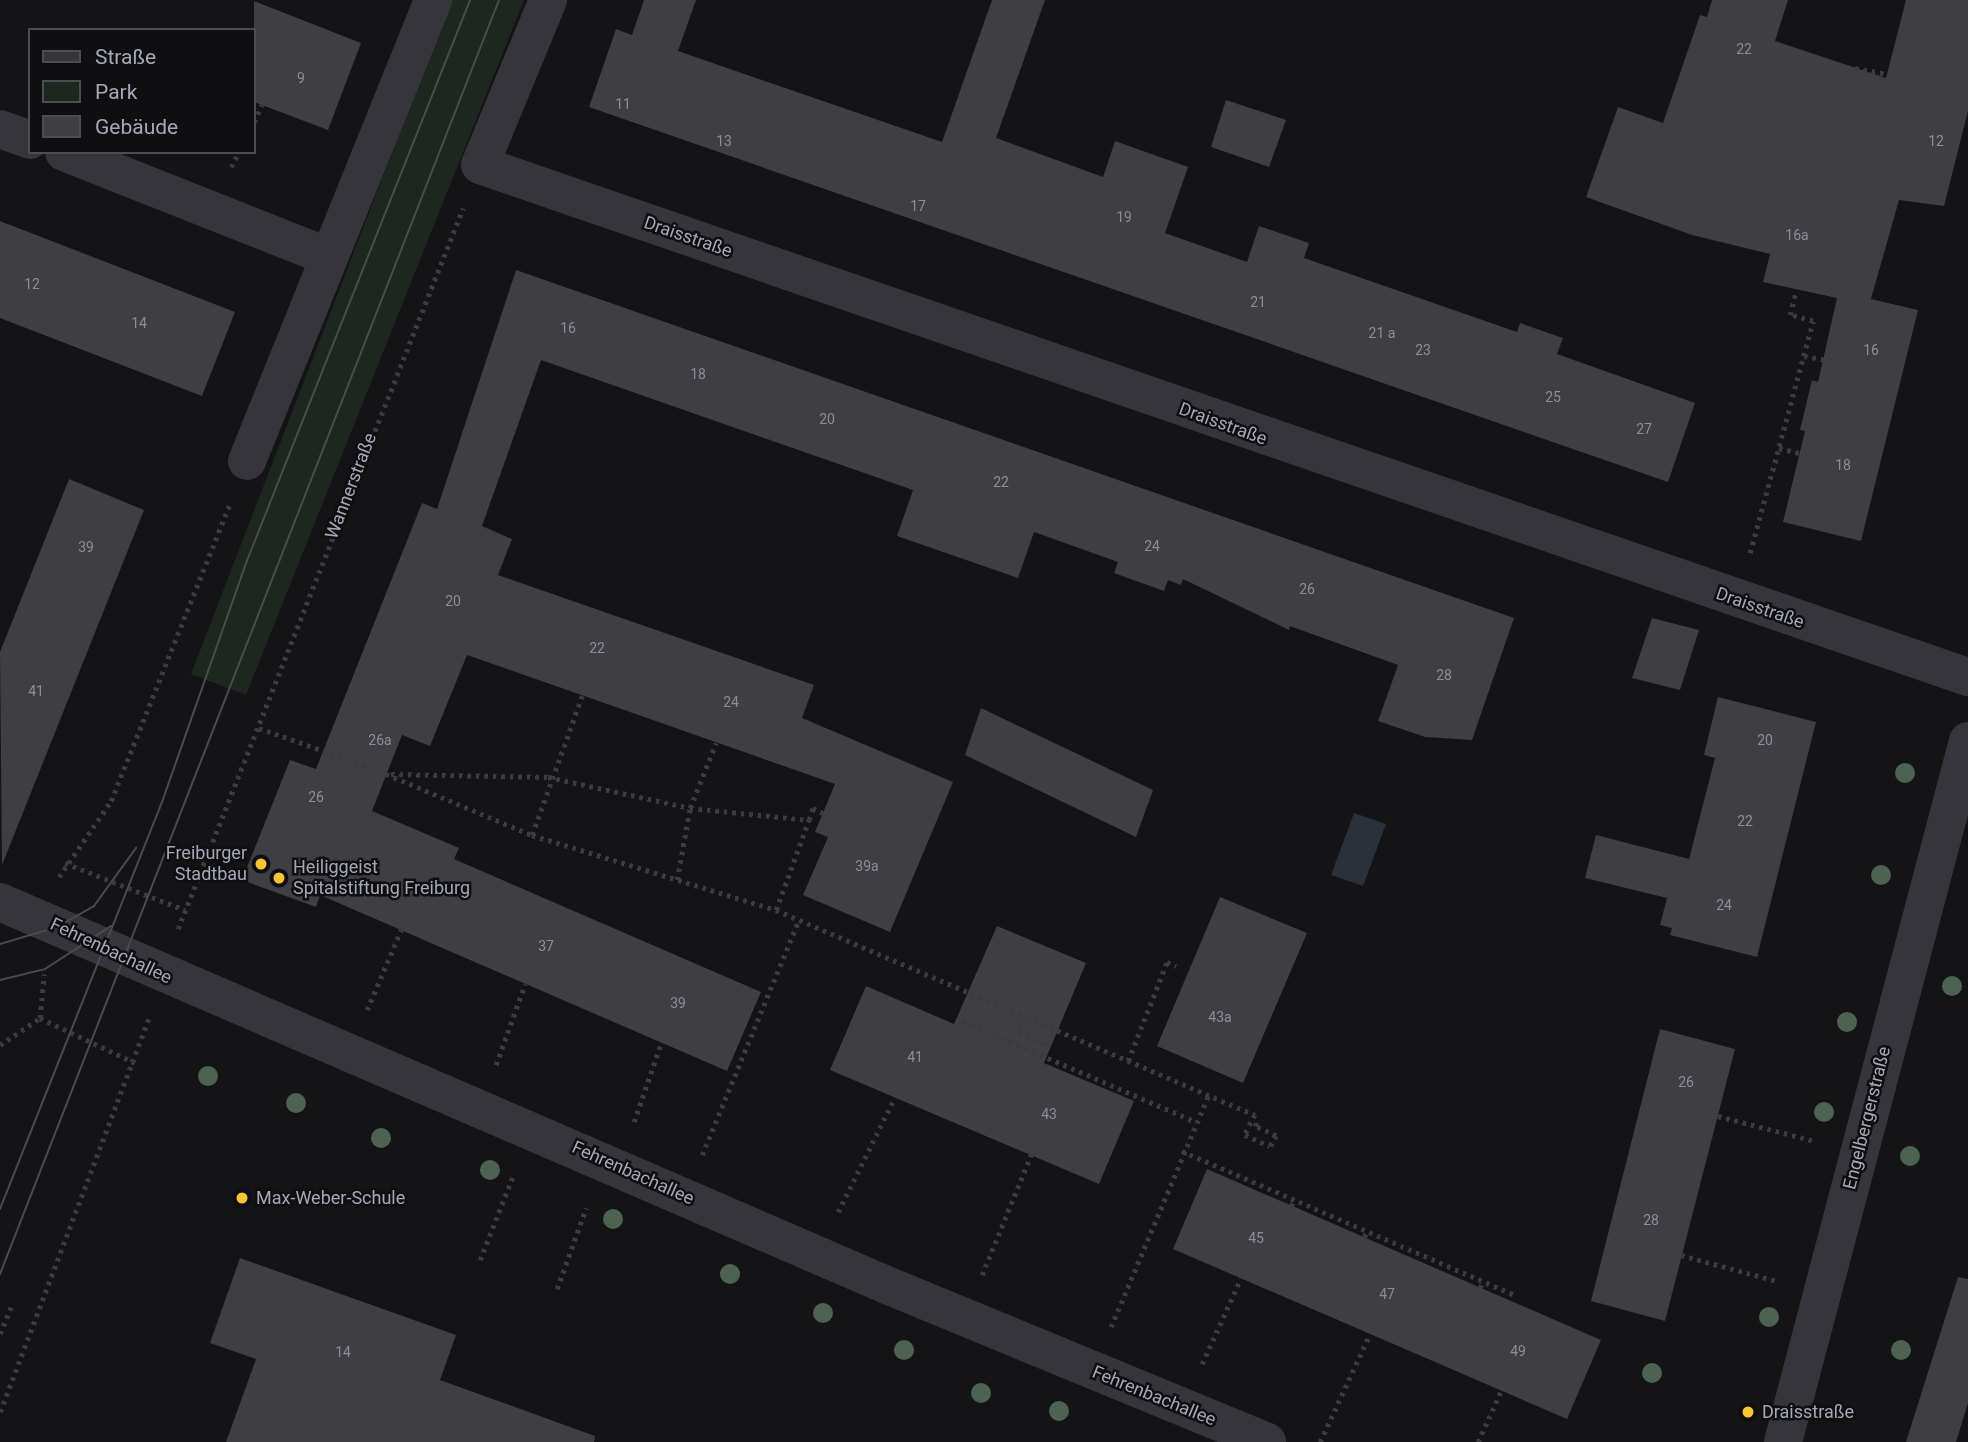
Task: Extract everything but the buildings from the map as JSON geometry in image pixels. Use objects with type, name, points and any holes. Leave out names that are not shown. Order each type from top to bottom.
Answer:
[{"type":"street","points":[[247,461],[327,256],[433,0]]},
{"type":"street","points":[[481,165],[548,0]]},
{"type":"street","points":[[0,129],[28,139]]},
{"type":"street","points":[[69,154],[327,256]]},
{"type":"street","name":"Draisstraße","points":[[481,165],[1968,677]]},
{"type":"street","name":"Engelbergerstraße","points":[[1783,1442],[1859,1153],[1961,797],[1968,741]]},
{"type":"street","name":"Fehrenbachallee","points":[[0,902],[162,975],[351,1050],[965,1318],[1267,1442]]},
{"type":"path","points":[[1855,68],[1887,74]]},
{"type":"path","points":[[256,118],[262,105]]},
{"type":"path","name":"Wannerstraße","points":[[0,1412],[135,1063],[184,911],[481,165]]},
{"type":"path","points":[[1750,554],[1813,321],[1790,315],[1796,291]]},
{"type":"path","points":[[1804,356],[1832,361]]},
{"type":"path","points":[[1779,448],[1808,455]]},
{"type":"path","points":[[43,920],[65,862],[90,838],[111,801],[247,461]]},
{"type":"path","points":[[532,835],[548,777],[582,696]]},
{"type":"path","points":[[259,728],[370,767]]},
{"type":"path","points":[[677,880],[690,808],[716,743]]},
{"type":"path","points":[[809,820],[690,808],[548,777],[386,774],[532,835],[776,910],[1255,1115],[1245,1135],[1270,1146],[1276,1136],[1255,1126],[1257,1121]]},
{"type":"path","points":[[776,910],[813,808],[823,813]]},
{"type":"path","points":[[65,862],[184,911]]},
{"type":"path","points":[[685,1195],[799,920]]},
{"type":"path","points":[[351,1050],[401,930]]},
{"type":"path","points":[[1129,1061],[1167,962],[1176,966]]},
{"type":"path","points":[[481,1107],[525,984]]},
{"type":"path","points":[[0,1045],[40,1018],[135,1063]]},
{"type":"path","points":[[1024,1018],[1018,1034],[1047,1045],[1047,1035]]},
{"type":"path","points":[[959,1026],[962,1021],[984,1034],[1018,1045],[1045,1060],[1196,1122]]},
{"type":"path","points":[[618,1166],[661,1042]]},
{"type":"path","points":[[1015,1051],[1018,1045]]},
{"type":"path","points":[[1094,1371],[1182,1151],[1208,1096]]},
{"type":"path","points":[[817,1254],[895,1097]]},
{"type":"path","points":[[1718,1116],[1859,1153]]},
{"type":"path","points":[[1182,1151],[1515,1294]]},
{"type":"path","points":[[965,1318],[1031,1155]]},
{"type":"path","points":[[1291,1206],[1295,1199]]},
{"type":"path","points":[[480,1260],[492,1225]]},
{"type":"path","points":[[1364,1237],[1368,1231]]},
{"type":"path","points":[[1682,1255],[1821,1294]]},
{"type":"path","points":[[557,1289],[569,1256]]},
{"type":"path","points":[[1183,1407],[1241,1278]]},
{"type":"path","points":[[1480,1288],[1483,1281]]},
{"type":"path","points":[[0,1334],[11,1307]]},
{"type":"path","points":[[1320,1442],[1370,1334]]},
{"type":"path","points":[[1478,1442],[1501,1391]]},
{"type":"green space","points":[[451,0],[524,0],[246,695],[191,674]]},
{"type":"shaded area","points":[[1354,813],[1386,824],[1363,886],[1331,875]]},
{"type":"tram line","points":[[0,1209],[162,802],[248,558],[470,0]]},
{"type":"tram line","points":[[0,1274],[499,0]]},
{"type":"tram line","points":[[0,944],[57,927],[94,906],[136,848]]},
{"type":"tram line","points":[[0,980],[45,969],[111,926]]},
{"type":"place","name":"Freiburger Stadtbau","points":[[261,864]]},
{"type":"place","name":"Heiliggeist Spitalstiftung Freiburg","points":[[279,878]]},
{"type":"place","name":"Max-Weber-Schule","points":[[242,1198]]},
{"type":"place","name":"Draisstraße","points":[[1748,1412]]}]
